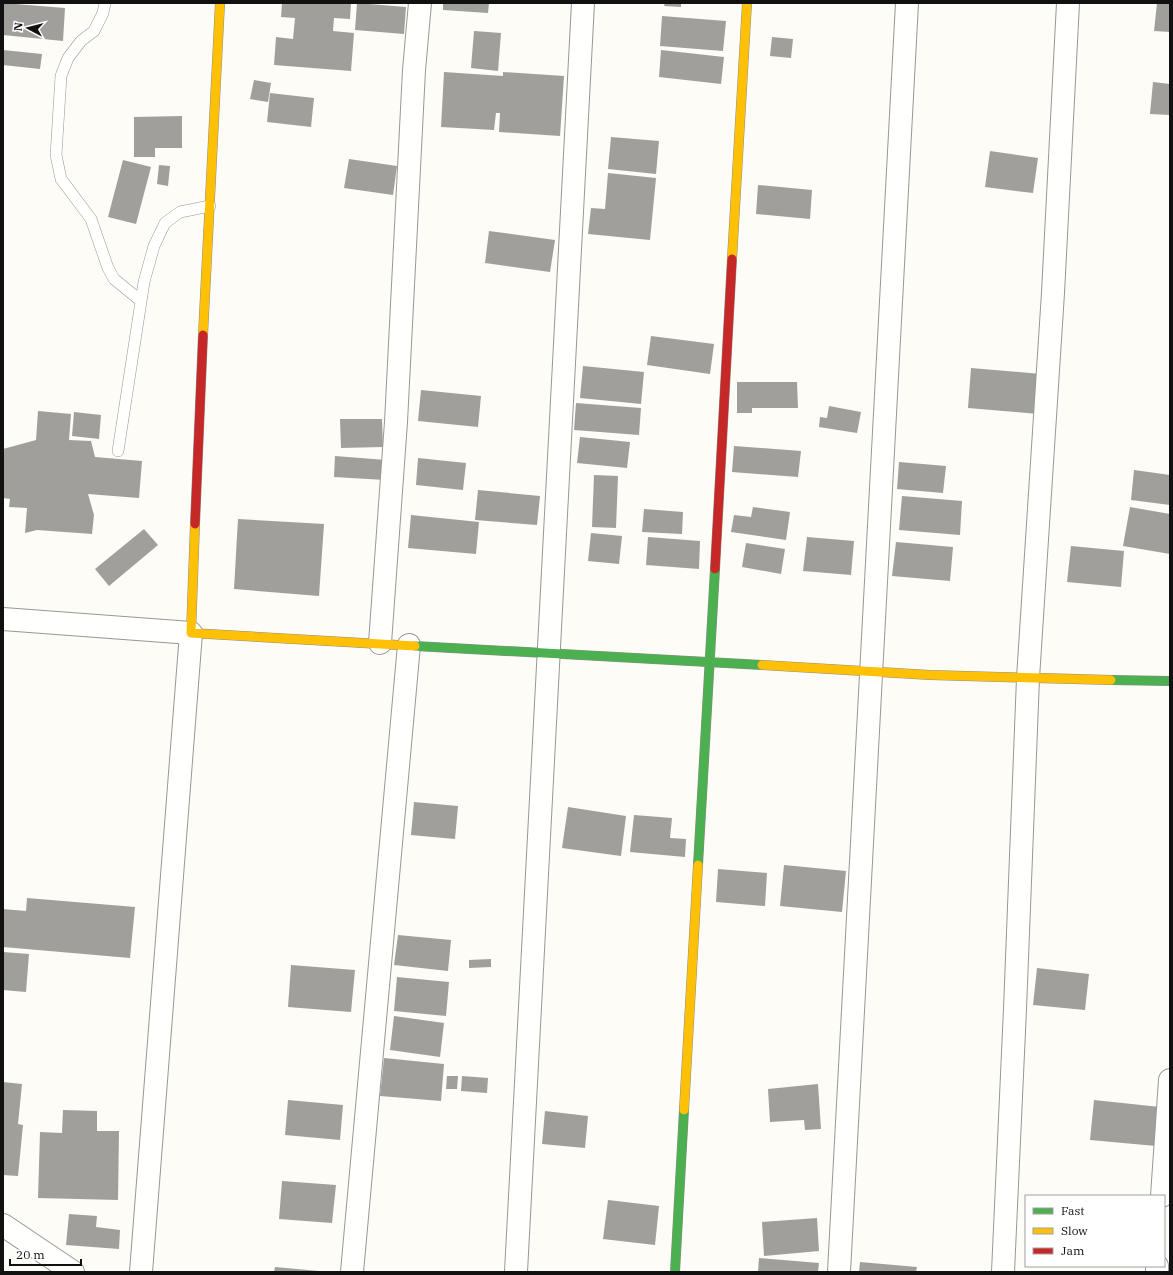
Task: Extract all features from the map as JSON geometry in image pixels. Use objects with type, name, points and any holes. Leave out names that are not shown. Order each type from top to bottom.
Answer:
[{"type":"street","points":[[141,1272],[191,633],[199,413],[220,3]]},
{"type":"street","points":[[380,643],[396,422],[414,70],[420,3]]},
{"type":"street","points":[[516,1272],[583,3]]},
{"type":"street","points":[[675,1272],[747,3]]},
{"type":"street","points":[[839,1272],[907,3]]},
{"type":"street","points":[[1003,1272],[1028,678],[1053,293],[1068,3]]},
{"type":"street","points":[[3,619],[191,633],[871,672],[1028,678],[1170,681]]},
{"type":"street","points":[[352,1272],[409,645]]},
{"type":"street","points":[[1162,1195],[1170,1080]]},
{"type":"street","points":[[3,1225],[73,1272]]},
{"type":"lane","points":[[106,3],[94,31],[81,41],[68,58],[61,76],[56,155],[62,179],[91,219],[108,268],[114,279],[141,300]]},
{"type":"lane","points":[[118,452],[144,282],[154,246],[165,223],[180,212],[210,206]]},
{"type":"building","points":[[3,3],[65,8],[63,41],[3,35]]},
{"type":"building","points":[[282,3],[351,3],[350,19],[334,18],[333,31],[354,33],[351,71],[274,65],[276,37],[293,39],[295,18],[281,17]]},
{"type":"building","points":[[357,3],[406,7],[404,34],[355,30]]},
{"type":"building","points":[[443,3],[489,3],[488,13],[443,10]]},
{"type":"building","points":[[665,3],[681,3],[681,7],[664,6]]},
{"type":"building","points":[[1157,3],[1170,3],[1170,32],[1154,31]]},
{"type":"building","points":[[662,16],[726,21],[723,51],[660,46]]},
{"type":"building","points":[[474,31],[501,33],[498,71],[471,68]]},
{"type":"building","points":[[772,37],[793,39],[791,58],[770,56]]},
{"type":"building","points":[[3,50],[42,54],[40,69],[3,65]]},
{"type":"building","points":[[661,50],[724,57],[721,84],[659,77]]},
{"type":"building","points":[[444,72],[503,76],[503,72],[564,76],[560,136],[499,132],[500,113],[496,113],[494,130],[441,127]]},
{"type":"building","points":[[254,80],[271,83],[268,102],[250,99]]},
{"type":"building","points":[[1153,82],[1170,84],[1170,115],[1150,114]]},
{"type":"building","points":[[270,93],[314,98],[311,127],[267,122]]},
{"type":"building","points":[[182,116],[182,148],[155,148],[155,157],[134,157],[134,117]]},
{"type":"building","points":[[611,137],[659,141],[656,174],[608,169]]},
{"type":"building","points":[[990,151],[1038,158],[1033,193],[985,187]]},
{"type":"building","points":[[349,159],[397,166],[393,195],[344,188]]},
{"type":"building","points":[[123,160],[151,167],[136,224],[108,217]]},
{"type":"building","points":[[159,165],[170,166],[168,186],[157,184]]},
{"type":"building","points":[[608,173],[656,178],[650,240],[588,234],[591,208],[605,209]]},
{"type":"building","points":[[758,185],[812,190],[810,219],[756,214]]},
{"type":"building","points":[[489,231],[555,240],[550,272],[485,263]]},
{"type":"building","points":[[651,336],[714,344],[710,374],[647,365]]},
{"type":"building","points":[[583,366],[644,372],[641,404],[580,398]]},
{"type":"building","points":[[971,368],[1041,374],[1038,414],[968,408]]},
{"type":"building","points":[[737,382],[797,382],[798,408],[752,408],[752,413],[737,413]]},
{"type":"building","points":[[421,390],[481,396],[478,427],[418,421]]},
{"type":"building","points":[[576,403],[641,408],[639,435],[574,430]]},
{"type":"building","points":[[829,406],[861,412],[857,433],[819,427],[820,417],[827,418]]},
{"type":"building","points":[[38,411],[71,414],[69,440],[91,441],[95,457],[142,461],[139,498],[88,494],[94,515],[92,534],[37,530],[25,533],[27,508],[9,507],[10,499],[3,498],[3,451],[5,451],[3,449],[36,440]]},
{"type":"building","points":[[74,412],[101,415],[99,439],[72,436]]},
{"type":"building","points":[[340,419],[382,419],[383,447],[341,448]]},
{"type":"building","points":[[580,437],[630,442],[627,468],[577,463]]},
{"type":"building","points":[[734,446],[801,451],[798,477],[732,472]]},
{"type":"building","points":[[335,456],[386,460],[385,480],[334,477]]},
{"type":"building","points":[[418,458],[466,463],[463,490],[416,485]]},
{"type":"building","points":[[899,462],[946,466],[943,493],[897,489]]},
{"type":"building","points":[[1134,470],[1170,475],[1170,505],[1131,500]]},
{"type":"building","points":[[594,475],[618,476],[616,528],[592,527]]},
{"type":"building","points":[[478,490],[540,496],[537,525],[475,520]]},
{"type":"building","points":[[902,496],[962,501],[960,535],[899,530]]},
{"type":"building","points":[[753,507],[790,512],[786,540],[731,532],[734,515],[751,517]]},
{"type":"building","points":[[1130,507],[1170,514],[1170,554],[1123,546]]},
{"type":"building","points":[[644,509],[683,512],[682,534],[642,532]]},
{"type":"building","points":[[411,515],[479,522],[476,554],[408,548]]},
{"type":"building","points":[[238,519],[324,524],[319,596],[234,589]]},
{"type":"building","points":[[144,529],[158,545],[109,586],[95,569]]},
{"type":"building","points":[[591,533],[622,536],[619,564],[588,561]]},
{"type":"building","points":[[648,537],[700,541],[699,569],[646,565]]},
{"type":"building","points":[[807,537],[854,541],[851,575],[803,571]]},
{"type":"building","points":[[896,542],[953,547],[950,581],[892,576]]},
{"type":"building","points":[[746,543],[785,549],[781,574],[742,567]]},
{"type":"building","points":[[1071,546],[1124,551],[1121,587],[1067,582]]},
{"type":"building","points":[[414,802],[458,806],[455,839],[411,835]]},
{"type":"building","points":[[568,807],[626,816],[621,856],[562,848]]},
{"type":"building","points":[[634,815],[672,818],[670,838],[686,839],[685,857],[630,852]]},
{"type":"building","points":[[784,865],[846,871],[842,912],[780,906]]},
{"type":"building","points":[[718,869],[767,873],[765,906],[716,902]]},
{"type":"building","points":[[27,898],[135,907],[130,958],[3,947],[3,909],[26,911]]},
{"type":"building","points":[[398,935],[451,940],[448,971],[394,965]]},
{"type":"building","points":[[3,952],[29,954],[26,992],[3,990]]},
{"type":"building","points":[[491,959],[491,967],[469,968],[469,960]]},
{"type":"building","points":[[291,965],[355,970],[351,1012],[288,1007]]},
{"type":"building","points":[[1037,968],[1089,974],[1085,1010],[1033,1005]]},
{"type":"building","points":[[397,977],[449,982],[446,1016],[394,1011]]},
{"type":"building","points":[[394,1016],[444,1023],[440,1057],[390,1050]]},
{"type":"building","points":[[384,1058],[444,1064],[441,1101],[380,1096]]},
{"type":"building","points":[[447,1076],[458,1076],[457,1089],[446,1089]]},
{"type":"building","points":[[462,1076],[488,1078],[487,1093],[461,1091]]},
{"type":"building","points":[[3,1082],[22,1084],[18,1124],[23,1125],[18,1176],[3,1175]]},
{"type":"building","points":[[818,1084],[821,1129],[805,1130],[804,1120],[770,1122],[768,1089]]},
{"type":"building","points":[[288,1100],[343,1105],[340,1140],[285,1135]]},
{"type":"building","points":[[1094,1100],[1160,1107],[1156,1146],[1090,1140]]},
{"type":"building","points":[[63,1110],[97,1111],[97,1131],[119,1131],[118,1200],[38,1198],[40,1132],[62,1133]]},
{"type":"building","points":[[545,1111],[588,1116],[585,1148],[542,1144]]},
{"type":"building","points":[[282,1181],[336,1185],[332,1223],[279,1219]]},
{"type":"building","points":[[608,1200],[659,1206],[655,1245],[603,1239]]},
{"type":"building","points":[[69,1214],[97,1216],[96,1227],[120,1230],[119,1249],[66,1245]]},
{"type":"building","points":[[817,1218],[819,1251],[764,1256],[762,1222]]},
{"type":"building","points":[[759,1258],[819,1263],[818,1272],[758,1272]]},
{"type":"building","points":[[860,1262],[917,1267],[916,1272],[859,1272]]},
{"type":"building","points":[[275,1267],[319,1271],[319,1272],[274,1272]]},
{"type":"traffic: fast","points":[[698,865],[715,569]]},
{"type":"traffic: fast","points":[[415,646],[762,665]]},
{"type":"traffic: fast","points":[[1111,680],[1170,681]]},
{"type":"traffic: fast","points":[[675,1272],[684,1110]]},
{"type":"traffic: slow","points":[[203,335],[220,3]]},
{"type":"traffic: slow","points":[[732,259],[747,3]]},
{"type":"traffic: slow","points":[[195,524],[191,633],[415,646]]},
{"type":"traffic: slow","points":[[762,665],[930,675],[1111,680]]},
{"type":"traffic: slow","points":[[684,1110],[698,865]]},
{"type":"traffic: jam","points":[[715,569],[732,259]]},
{"type":"traffic: jam","points":[[195,524],[203,335]]}]
